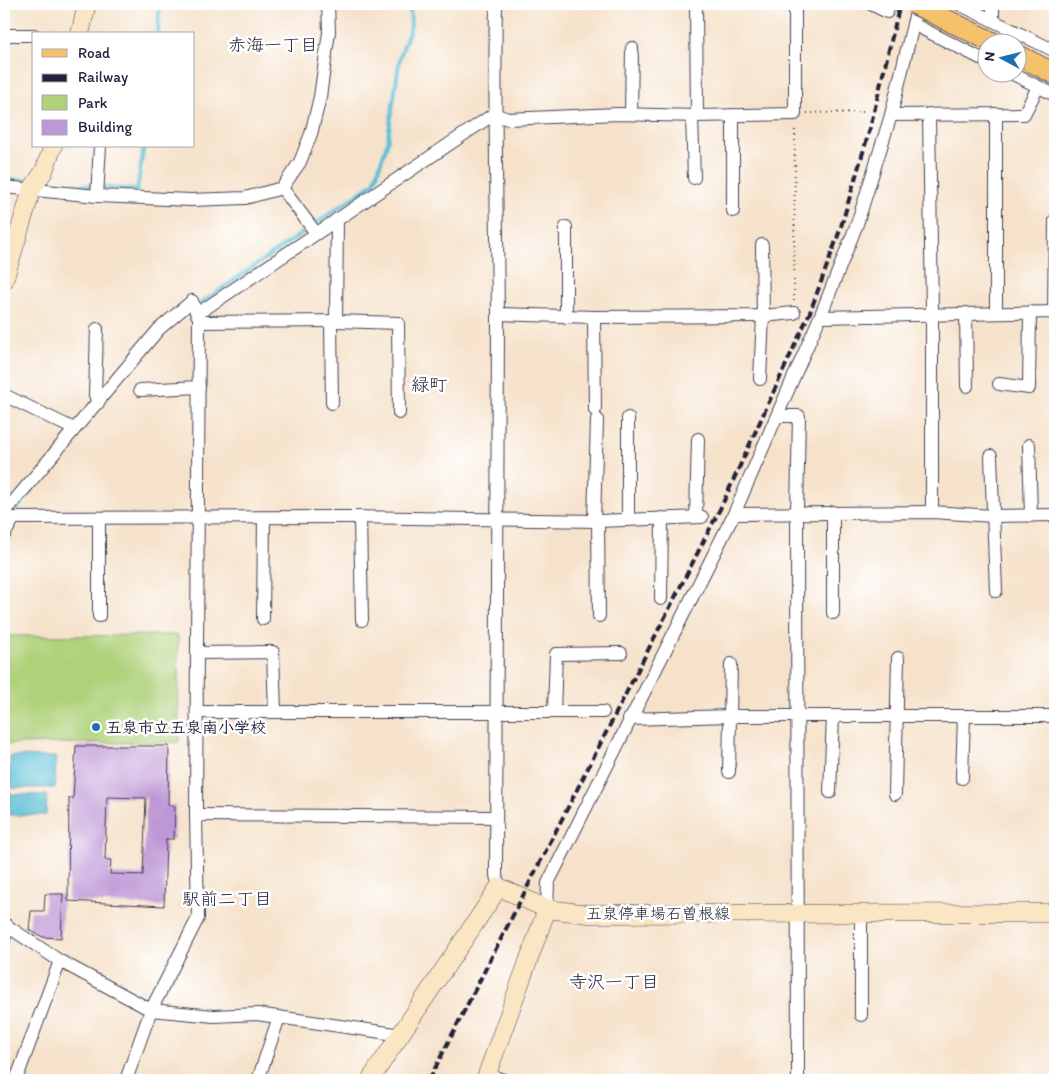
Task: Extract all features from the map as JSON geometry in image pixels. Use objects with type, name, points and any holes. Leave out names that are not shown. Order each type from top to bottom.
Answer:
[{"type":"main road","points":[[80,32],[87,4]]},
{"type":"main road","points":[[921,7],[976,34]]},
{"type":"main road","points":[[1026,59],[1055,74]]},
{"type":"main road","points":[[4,281],[32,189],[44,171],[52,148]]},
{"type":"main road","points":[[370,1080],[402,1035],[499,887]]},
{"type":"main road","name":"五泉停車場石曽根線","points":[[499,887],[546,909],[589,914],[1055,913]]},
{"type":"main road","points":[[492,1078],[546,909]]},
{"type":"street","points":[[4,187],[97,196],[191,200],[245,198],[282,188],[300,162],[311,134],[320,97],[329,32],[328,4]]},
{"type":"street","points":[[496,4],[494,114],[498,314],[496,875],[499,887]]},
{"type":"street","points":[[694,178],[696,4]]},
{"type":"street","points":[[494,114],[508,119],[631,114],[694,116],[795,114],[795,4]]},
{"type":"street","points":[[870,4],[887,12],[888,4]]},
{"type":"street","points":[[959,4],[1055,51]]},
{"type":"street","points":[[993,4],[993,20]]},
{"type":"street","points":[[546,909],[548,883],[734,514],[820,317],[857,224],[891,115],[913,24],[921,7]]},
{"type":"street","points":[[913,24],[976,56]]},
{"type":"street","points":[[4,37],[10,35],[32,36]]},
{"type":"street","points":[[631,114],[632,48]]},
{"type":"street","points":[[1026,80],[1055,96]]},
{"type":"street","points":[[891,115],[1024,114],[1038,86]]},
{"type":"street","points":[[198,318],[316,233],[494,114]]},
{"type":"street","points":[[929,114],[932,512]]},
{"type":"street","points":[[996,114],[996,313]]},
{"type":"street","points":[[733,115],[733,211]]},
{"type":"street","points":[[97,196],[100,148]]},
{"type":"street","points":[[282,188],[316,233]]},
{"type":"street","points":[[332,403],[337,219]]},
{"type":"street","points":[[820,317],[932,313],[1055,312],[1055,220]]},
{"type":"street","points":[[566,226],[566,317]]},
{"type":"street","points":[[760,379],[763,316],[762,245]]},
{"type":"street","points":[[4,535],[7,516],[74,429],[159,329],[192,301],[198,318],[199,387],[196,815],[198,918],[151,1010],[126,1080]]},
{"type":"street","points":[[999,384],[1030,388],[1030,312]]},
{"type":"street","points":[[966,313],[967,386]]},
{"type":"street","points":[[498,314],[566,317],[763,316],[794,314]]},
{"type":"street","points":[[594,317],[598,616]]},
{"type":"street","points":[[198,318],[398,323],[399,413]]},
{"type":"street","points":[[97,329],[95,395],[98,403]]},
{"type":"street","points":[[140,390],[199,387]]},
{"type":"street","points":[[4,395],[74,429]]},
{"type":"street","points":[[777,416],[799,416],[796,513],[798,1080]]},
{"type":"street","points":[[628,418],[628,520]]},
{"type":"street","points":[[7,516],[99,519],[360,517],[596,521],[699,517],[698,439]]},
{"type":"street","points":[[1029,445],[1031,516]]},
{"type":"street","points":[[991,456],[996,591]]},
{"type":"street","points":[[833,512],[833,613]]},
{"type":"street","points":[[734,514],[932,512],[993,516],[1055,515]]},
{"type":"street","points":[[360,517],[362,620]]},
{"type":"street","points":[[263,619],[264,518]]},
{"type":"street","points":[[662,518],[662,598]]},
{"type":"street","points":[[99,519],[99,616]]},
{"type":"street","points":[[198,653],[273,652],[274,712]]},
{"type":"street","points":[[554,712],[556,654],[621,653]]},
{"type":"street","points":[[895,794],[898,658]]},
{"type":"street","points":[[729,772],[731,664]]},
{"type":"street","points":[[197,712],[603,712]]},
{"type":"street","points":[[629,719],[731,716],[1055,716]]},
{"type":"street","points":[[830,792],[833,716]]},
{"type":"street","points":[[962,778],[964,716]]},
{"type":"street","points":[[196,815],[496,817]]},
{"type":"street","points":[[861,913],[861,1015]]},
{"type":"street","points":[[4,939],[6,925],[60,961],[151,1010],[214,1016],[257,1014],[402,1035]]},
{"type":"street","points":[[16,1080],[60,961]]},
{"type":"street","points":[[258,1080],[279,1017]]},
{"type":"path","points":[[794,314],[795,114],[866,112]]},
{"type":"green space","points":[[178,635],[179,742],[4,744],[4,636]]},
{"type":"water","points":[[10,756],[56,757],[55,788],[10,788]]},
{"type":"water","points":[[10,794],[47,795],[46,815],[9,815]]},
{"type":"building","points":[[76,746],[169,746],[168,805],[175,806],[174,839],[166,839],[164,906],[68,901],[69,798],[73,799]],"holes":[[[107,797],[146,798],[143,875],[110,874],[111,860],[105,860]]]},
{"type":"building","points":[[45,894],[63,894],[61,938],[43,937],[29,930],[31,911],[44,911]]},
{"type":"waterway","points":[[158,32],[159,12],[163,4]]},
{"type":"waterway","points":[[197,306],[374,183],[387,144],[400,57],[411,26],[410,4]]},
{"type":"waterway","points":[[44,182],[137,190],[144,148]]},
{"type":"waterway","points":[[4,179],[32,180]]},
{"type":"waterway","points":[[12,515],[35,485]]},
{"type":"railway","points":[[429,1080],[722,505],[810,312],[840,230],[869,132],[900,4]]},
{"type":"place","name":"五泉市立五泉南小学校","points":[[96,727]]},
{"type":"district","name":"赤海一丁目","points":[[273,45]]},
{"type":"district","name":"緑町","points":[[429,385]]},
{"type":"district","name":"駅前二丁目","points":[[227,899]]},
{"type":"district","name":"寺沢一丁目","points":[[614,982]]}]
